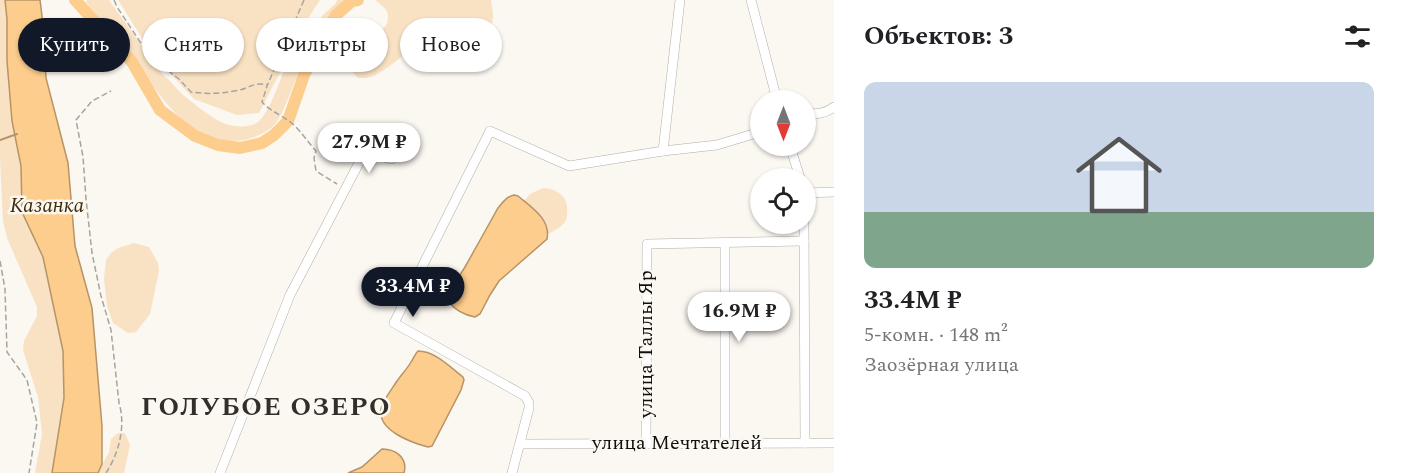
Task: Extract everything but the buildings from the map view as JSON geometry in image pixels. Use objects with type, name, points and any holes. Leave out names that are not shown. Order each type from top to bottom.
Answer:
[{"type":"street","points":[[663,151],[680,0]]},
{"type":"street","points":[[751,0],[774,90]]},
{"type":"street","points":[[816,114],[834,108]]},
{"type":"street","points":[[512,473],[529,408],[525,396],[394,323],[490,131],[569,166],[717,145],[750,135]]},
{"type":"street","points":[[220,473],[290,295],[361,159],[368,154],[392,159]]},
{"type":"street","points":[[816,193],[834,192]]},
{"type":"street","points":[[804,234],[805,443]]},
{"type":"street","points":[[725,442],[725,243],[804,241]]},
{"type":"street","name":"улица Таллы Яр","points":[[646,443],[647,244],[725,243]]},
{"type":"street","name":"улица Мечтателей","points":[[521,444],[834,443]]},
{"type":"path","points":[[114,0],[150,57],[179,79],[191,92],[223,93],[238,91],[259,83],[267,86]]},
{"type":"path","points":[[304,0],[262,102],[293,125],[316,151],[314,158],[316,171],[346,189]]},
{"type":"path","points":[[106,473],[118,449],[122,414],[111,330],[92,254],[83,157],[76,120],[92,101],[111,91]]},
{"type":"path","points":[[0,261],[5,289],[8,352],[27,380],[37,423],[29,473]]},
{"type":"shaded area","points":[[0,0],[5,0],[7,19],[7,61],[12,121],[21,166],[22,212],[43,257],[63,351],[64,398],[52,473],[35,473],[42,434],[38,397],[23,350],[24,341],[37,316],[37,307],[7,238],[3,221],[0,159]]},
{"type":"shaded area","points":[[87,0],[109,0],[122,18],[99,18],[86,2]]},
{"type":"shaded area","points":[[118,0],[320,0],[308,18],[256,18],[256,72],[280,72],[259,113],[237,115],[194,99],[169,72],[244,72],[244,18],[142,18],[142,38]]},
{"type":"shaded area","points":[[337,0],[357,0],[348,7],[336,18],[321,18]]},
{"type":"shaded area","points":[[375,0],[491,0],[493,14],[492,18],[400,18],[400,58],[388,67],[388,14]]},
{"type":"shaded area","points":[[130,29],[142,46],[142,72],[161,72],[200,109],[229,125],[242,126],[258,122],[267,110],[283,72],[299,72],[275,124],[269,130],[243,140],[229,141],[203,134],[179,117],[130,57]]},
{"type":"shaded area","points":[[353,72],[381,72],[367,78],[358,78]]},
{"type":"shaded area","points":[[543,188],[558,192],[564,198],[567,207],[567,218],[564,223],[548,234],[546,226],[524,201],[530,194]]},
{"type":"shaded area","points":[[134,243],[149,247],[158,263],[159,271],[150,314],[136,332],[128,333],[113,323],[107,306],[104,279],[106,260],[111,253]]},
{"type":"shaded area","points":[[118,433],[125,433],[130,445],[124,473],[98,473],[109,452],[111,439]]},
{"type":"water","name":"Казанка","points":[[5,0],[40,0],[42,18],[18,18],[18,72],[46,72],[68,163],[75,246],[92,308],[102,426],[102,464],[98,473],[52,473],[64,398],[63,351],[43,257],[22,212],[21,166],[12,121],[7,61]]},
{"type":"water","points":[[514,195],[539,214],[546,225],[547,239],[499,281],[480,314],[475,317],[464,313],[449,302],[452,288],[498,208],[507,198]]},
{"type":"water","points":[[418,351],[430,354],[448,364],[464,380],[432,446],[428,447],[397,435],[390,430],[381,417],[381,409],[386,398]]},
{"type":"water","points":[[382,449],[400,455],[404,463],[404,473],[348,473],[362,467]]},
{"type":"waterway","points":[[75,0],[132,62],[160,110],[195,136],[218,145],[240,148],[262,143],[288,121],[304,75],[336,15],[352,1],[358,0]]},
{"type":"waterway","points":[[0,140],[17,134]]},
{"type":"district","name":"ГОЛУБОЕ ОЗЕРО","points":[[266,407]]}]
